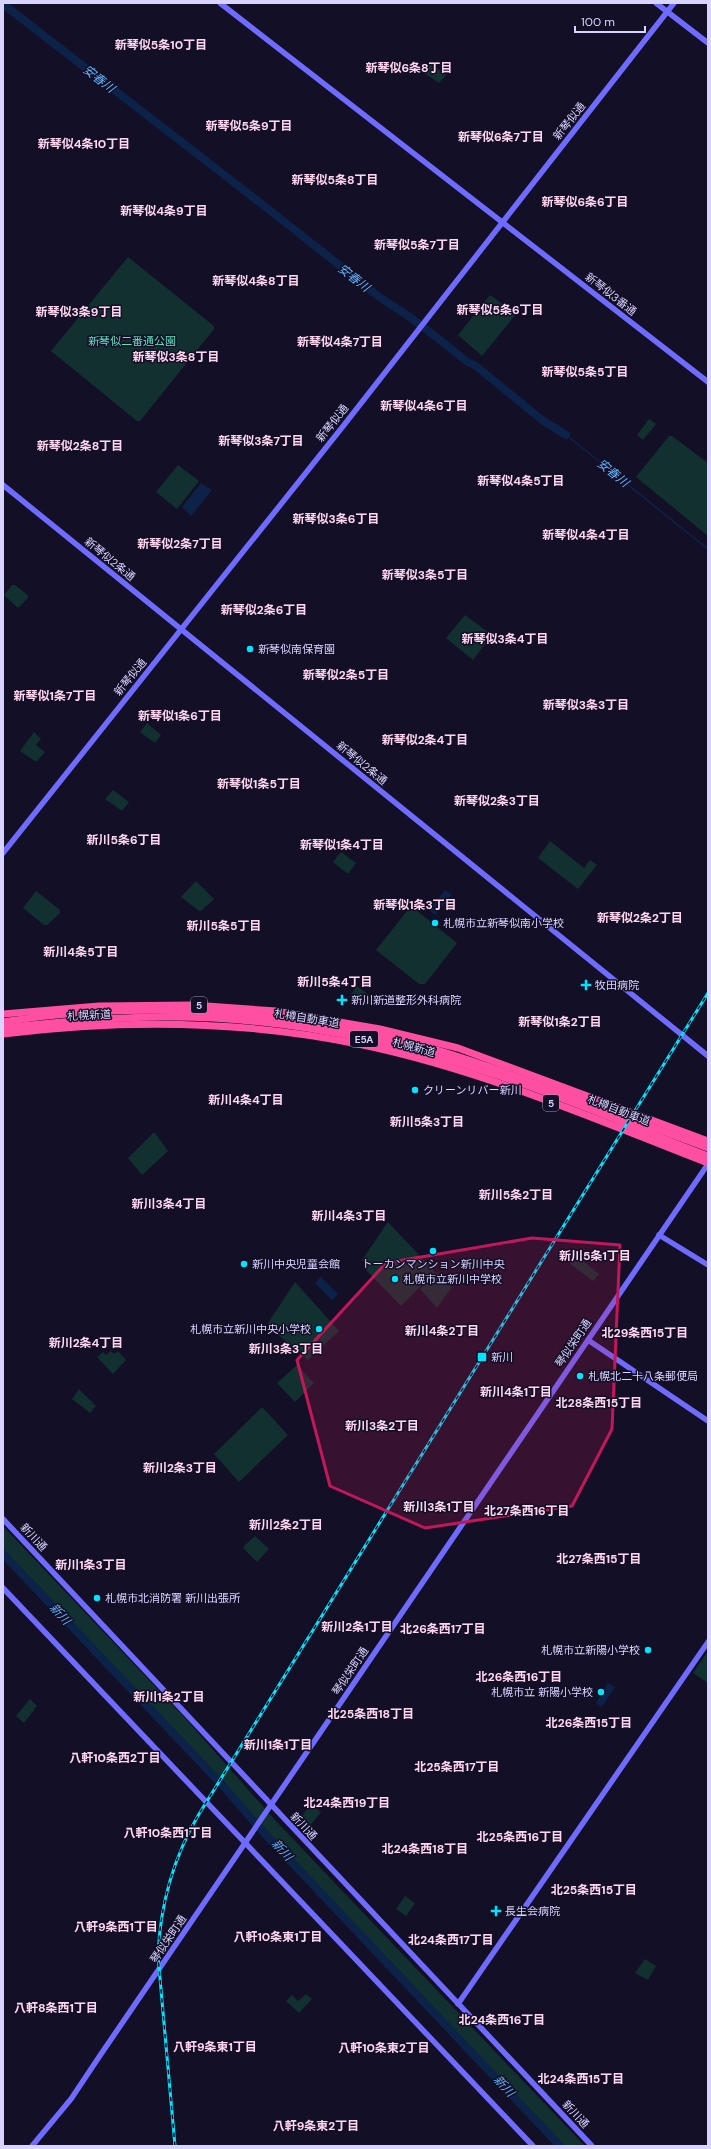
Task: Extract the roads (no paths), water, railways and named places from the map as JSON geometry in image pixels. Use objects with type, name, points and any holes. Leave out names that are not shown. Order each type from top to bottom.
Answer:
[{"type":"highway","name":"札幌新道","points":[[3,1014],[99,1006],[193,1005],[276,1012],[393,1031],[458,1048],[708,1141]]},
{"type":"highway","name":"札樽自動車道","points":[[3,1021],[100,1012],[171,1010],[244,1015],[304,1022],[392,1038],[498,1069],[708,1148]]},
{"type":"highway","name":"札樽自動車道","points":[[3,1028],[92,1020],[164,1017],[241,1020],[309,1028],[395,1045],[494,1074],[708,1156]]},
{"type":"highway","name":"札幌新道","points":[[3,1034],[100,1024],[187,1024],[294,1033],[390,1052],[491,1080],[708,1163]]},
{"type":"street","name":"新琴似3番通","points":[[220,3],[708,382]]},
{"type":"street","points":[[656,3],[708,43]]},
{"type":"street","name":"新琴似通","points":[[3,853],[181,630],[674,3]]},
{"type":"street","name":"新琴似2条通","points":[[3,485],[708,1056]]},
{"type":"street","name":"琴似栄町通","points":[[32,2146],[71,2099],[708,1163]]},
{"type":"street","points":[[659,1236],[708,1265]]},
{"type":"street","points":[[588,1340],[708,1421]]},
{"type":"street","name":"新川通","points":[[3,1519],[592,2146]]},
{"type":"street","points":[[3,1588],[533,2146]]},
{"type":"street","points":[[458,2004],[708,1642]]},
{"type":"water","points":[[201,483],[212,490],[191,516],[182,507]]},
{"type":"water","points":[[445,890],[452,895],[435,915],[429,910]]},
{"type":"water","points":[[321,1277],[338,1294],[332,1300],[315,1283]]},
{"type":"water","points":[[608,1683],[615,1687],[602,1707],[596,1703]]},
{"type":"waterway","name":"安春川","points":[[3,4],[233,181],[374,293],[411,318],[466,361],[476,366],[542,420],[566,435]]},
{"type":"waterway","name":"安春川","points":[[566,435],[708,549]]},
{"type":"waterway","name":"新川","points":[[3,1554],[224,1787],[263,1832],[560,2146]]},
{"type":"railway","points":[[175,2146],[158,1956],[159,1937],[165,1900],[175,1865],[182,1848],[199,1814],[708,993]]},
{"type":"place","name":"新琴似南保育園","points":[[250,649]]},
{"type":"place","name":"札幌市立新琴似南小学校","points":[[435,923]]},
{"type":"place","name":"牧田病院","points":[[586,985]]},
{"type":"place","name":"新川新道整形外科病院","points":[[342,1000]]},
{"type":"place","name":"クリーンリバー新川","points":[[415,1090]]},
{"type":"place","name":"トーカンマンション新川中央","points":[[433,1251]]},
{"type":"place","name":"新川中央児童会館","points":[[244,1264]]},
{"type":"place","name":"札幌市立新川中学校","points":[[395,1279]]},
{"type":"place","name":"札幌市立新川中央小学校","points":[[319,1329]]},
{"type":"place","name":"新川","points":[[482,1357]]},
{"type":"place","name":"札幌北二十八条郵便局","points":[[580,1376]]},
{"type":"place","name":"札幌市北消防署 新川出張所","points":[[97,1598]]},
{"type":"place","name":"札幌市立新陽小学校","points":[[648,1650]]},
{"type":"place","name":"札幌市立 新陽小学校","points":[[601,1692]]},
{"type":"place","name":"長生会病院","points":[[496,1911]]},
{"type":"district","name":"新琴似5条10丁目","points":[[161,45]]},
{"type":"district","name":"新琴似6条8丁目","points":[[409,68]]},
{"type":"district","name":"新琴似5条9丁目","points":[[249,126]]},
{"type":"district","name":"新琴似6条7丁目","points":[[501,137]]},
{"type":"district","name":"新琴似4条10丁目","points":[[84,144]]},
{"type":"district","name":"新琴似5条8丁目","points":[[335,180]]},
{"type":"district","name":"新琴似6条6丁目","points":[[585,202]]},
{"type":"district","name":"新琴似4条9丁目","points":[[164,211]]},
{"type":"district","name":"新琴似5条7丁目","points":[[417,245]]},
{"type":"district","name":"新琴似4条8丁目","points":[[256,281]]},
{"type":"district","name":"新琴似5条6丁目","points":[[500,310]]},
{"type":"district","name":"新琴似3条9丁目","points":[[79,312]]},
{"type":"district","name":"新琴似4条7丁目","points":[[340,342]]},
{"type":"district","name":"新琴似3条8丁目","points":[[176,357]]},
{"type":"district","name":"新琴似5条5丁目","points":[[585,372]]},
{"type":"district","name":"新琴似4条6丁目","points":[[424,406]]},
{"type":"district","name":"新琴似3条7丁目","points":[[261,441]]},
{"type":"district","name":"新琴似2条8丁目","points":[[80,446]]},
{"type":"district","name":"新琴似4条5丁目","points":[[521,481]]},
{"type":"district","name":"新琴似3条6丁目","points":[[336,519]]},
{"type":"district","name":"新琴似4条4丁目","points":[[586,535]]},
{"type":"district","name":"新琴似2条7丁目","points":[[180,544]]},
{"type":"district","name":"新琴似3条5丁目","points":[[425,575]]},
{"type":"district","name":"新琴似2条6丁目","points":[[264,610]]},
{"type":"district","name":"新琴似3条4丁目","points":[[505,639]]},
{"type":"district","name":"新琴似2条5丁目","points":[[346,675]]},
{"type":"district","name":"新琴似1条7丁目","points":[[55,696]]},
{"type":"district","name":"新琴似3条3丁目","points":[[586,705]]},
{"type":"district","name":"新琴似1条6丁目","points":[[180,716]]},
{"type":"district","name":"新琴似2条4丁目","points":[[425,740]]},
{"type":"district","name":"新琴似1条5丁目","points":[[259,784]]},
{"type":"district","name":"新琴似2条3丁目","points":[[497,801]]},
{"type":"district","name":"新川5条6丁目","points":[[124,840]]},
{"type":"district","name":"新琴似1条4丁目","points":[[342,845]]},
{"type":"district","name":"新琴似1条3丁目","points":[[415,905]]},
{"type":"district","name":"新琴似2条2丁目","points":[[640,918]]},
{"type":"district","name":"新川5条5丁目","points":[[224,926]]},
{"type":"district","name":"新川4条5丁目","points":[[81,952]]},
{"type":"district","name":"新川5条4丁目","points":[[335,982]]},
{"type":"district","name":"新琴似1条2丁目","points":[[560,1022]]},
{"type":"district","name":"新川4条4丁目","points":[[246,1100]]},
{"type":"district","name":"新川5条3丁目","points":[[427,1122]]},
{"type":"district","name":"新川5条2丁目","points":[[516,1195]]},
{"type":"district","name":"新川3条4丁目","points":[[169,1204]]},
{"type":"district","name":"新川4条3丁目","points":[[349,1216]]},
{"type":"district","name":"新川5条1丁目","points":[[595,1256]]},
{"type":"district","name":"新川4条2丁目","points":[[442,1331]]},
{"type":"district","name":"北29条西15丁目","points":[[645,1333]]},
{"type":"district","name":"新川2条4丁目","points":[[86,1343]]},
{"type":"district","name":"新川3条3丁目","points":[[286,1349]]},
{"type":"district","name":"新川4条1丁目","points":[[516,1392]]},
{"type":"district","name":"北28条西15丁目","points":[[599,1403]]},
{"type":"district","name":"新川3条2丁目","points":[[382,1426]]},
{"type":"district","name":"新川2条3丁目","points":[[180,1468]]},
{"type":"district","name":"新川3条1丁目","points":[[439,1507]]},
{"type":"district","name":"北27条西16丁目","points":[[527,1511]]},
{"type":"district","name":"新川2条2丁目","points":[[286,1525]]},
{"type":"district","name":"北27条西15丁目","points":[[599,1559]]},
{"type":"district","name":"新川1条3丁目","points":[[91,1565]]},
{"type":"district","name":"新川2条1丁目","points":[[357,1627]]},
{"type":"district","name":"北26条西17丁目","points":[[443,1629]]},
{"type":"district","name":"北26条西16丁目","points":[[519,1677]]},
{"type":"district","name":"新川1条2丁目","points":[[169,1697]]},
{"type":"district","name":"北25条西18丁目","points":[[371,1714]]},
{"type":"district","name":"北26条西15丁目","points":[[589,1723]]},
{"type":"district","name":"新川1条1丁目","points":[[278,1745]]},
{"type":"district","name":"八軒10条西2丁目","points":[[115,1758]]},
{"type":"district","name":"北25条西17丁目","points":[[457,1767]]},
{"type":"district","name":"北24条西19丁目","points":[[347,1803]]},
{"type":"district","name":"八軒10条西1丁目","points":[[168,1833]]},
{"type":"district","name":"北25条西16丁目","points":[[520,1837]]},
{"type":"district","name":"北24条西18丁目","points":[[425,1849]]},
{"type":"district","name":"北25条西15丁目","points":[[594,1890]]},
{"type":"district","name":"八軒9条西1丁目","points":[[116,1927]]},
{"type":"district","name":"八軒10条東1丁目","points":[[278,1937]]},
{"type":"district","name":"北24条西17丁目","points":[[451,1940]]},
{"type":"district","name":"八軒8条西1丁目","points":[[56,2008]]},
{"type":"district","name":"北24条西16丁目","points":[[502,2020]]},
{"type":"district","name":"八軒9条東1丁目","points":[[215,2047]]},
{"type":"district","name":"八軒10条東2丁目","points":[[384,2048]]},
{"type":"district","name":"北24条西15丁目","points":[[581,2079]]},
{"type":"district","name":"八軒9条東2丁目","points":[[316,2126]]},
{"type":"park label","name":"新琴似二番通公園","points":[[132,341]]}]
